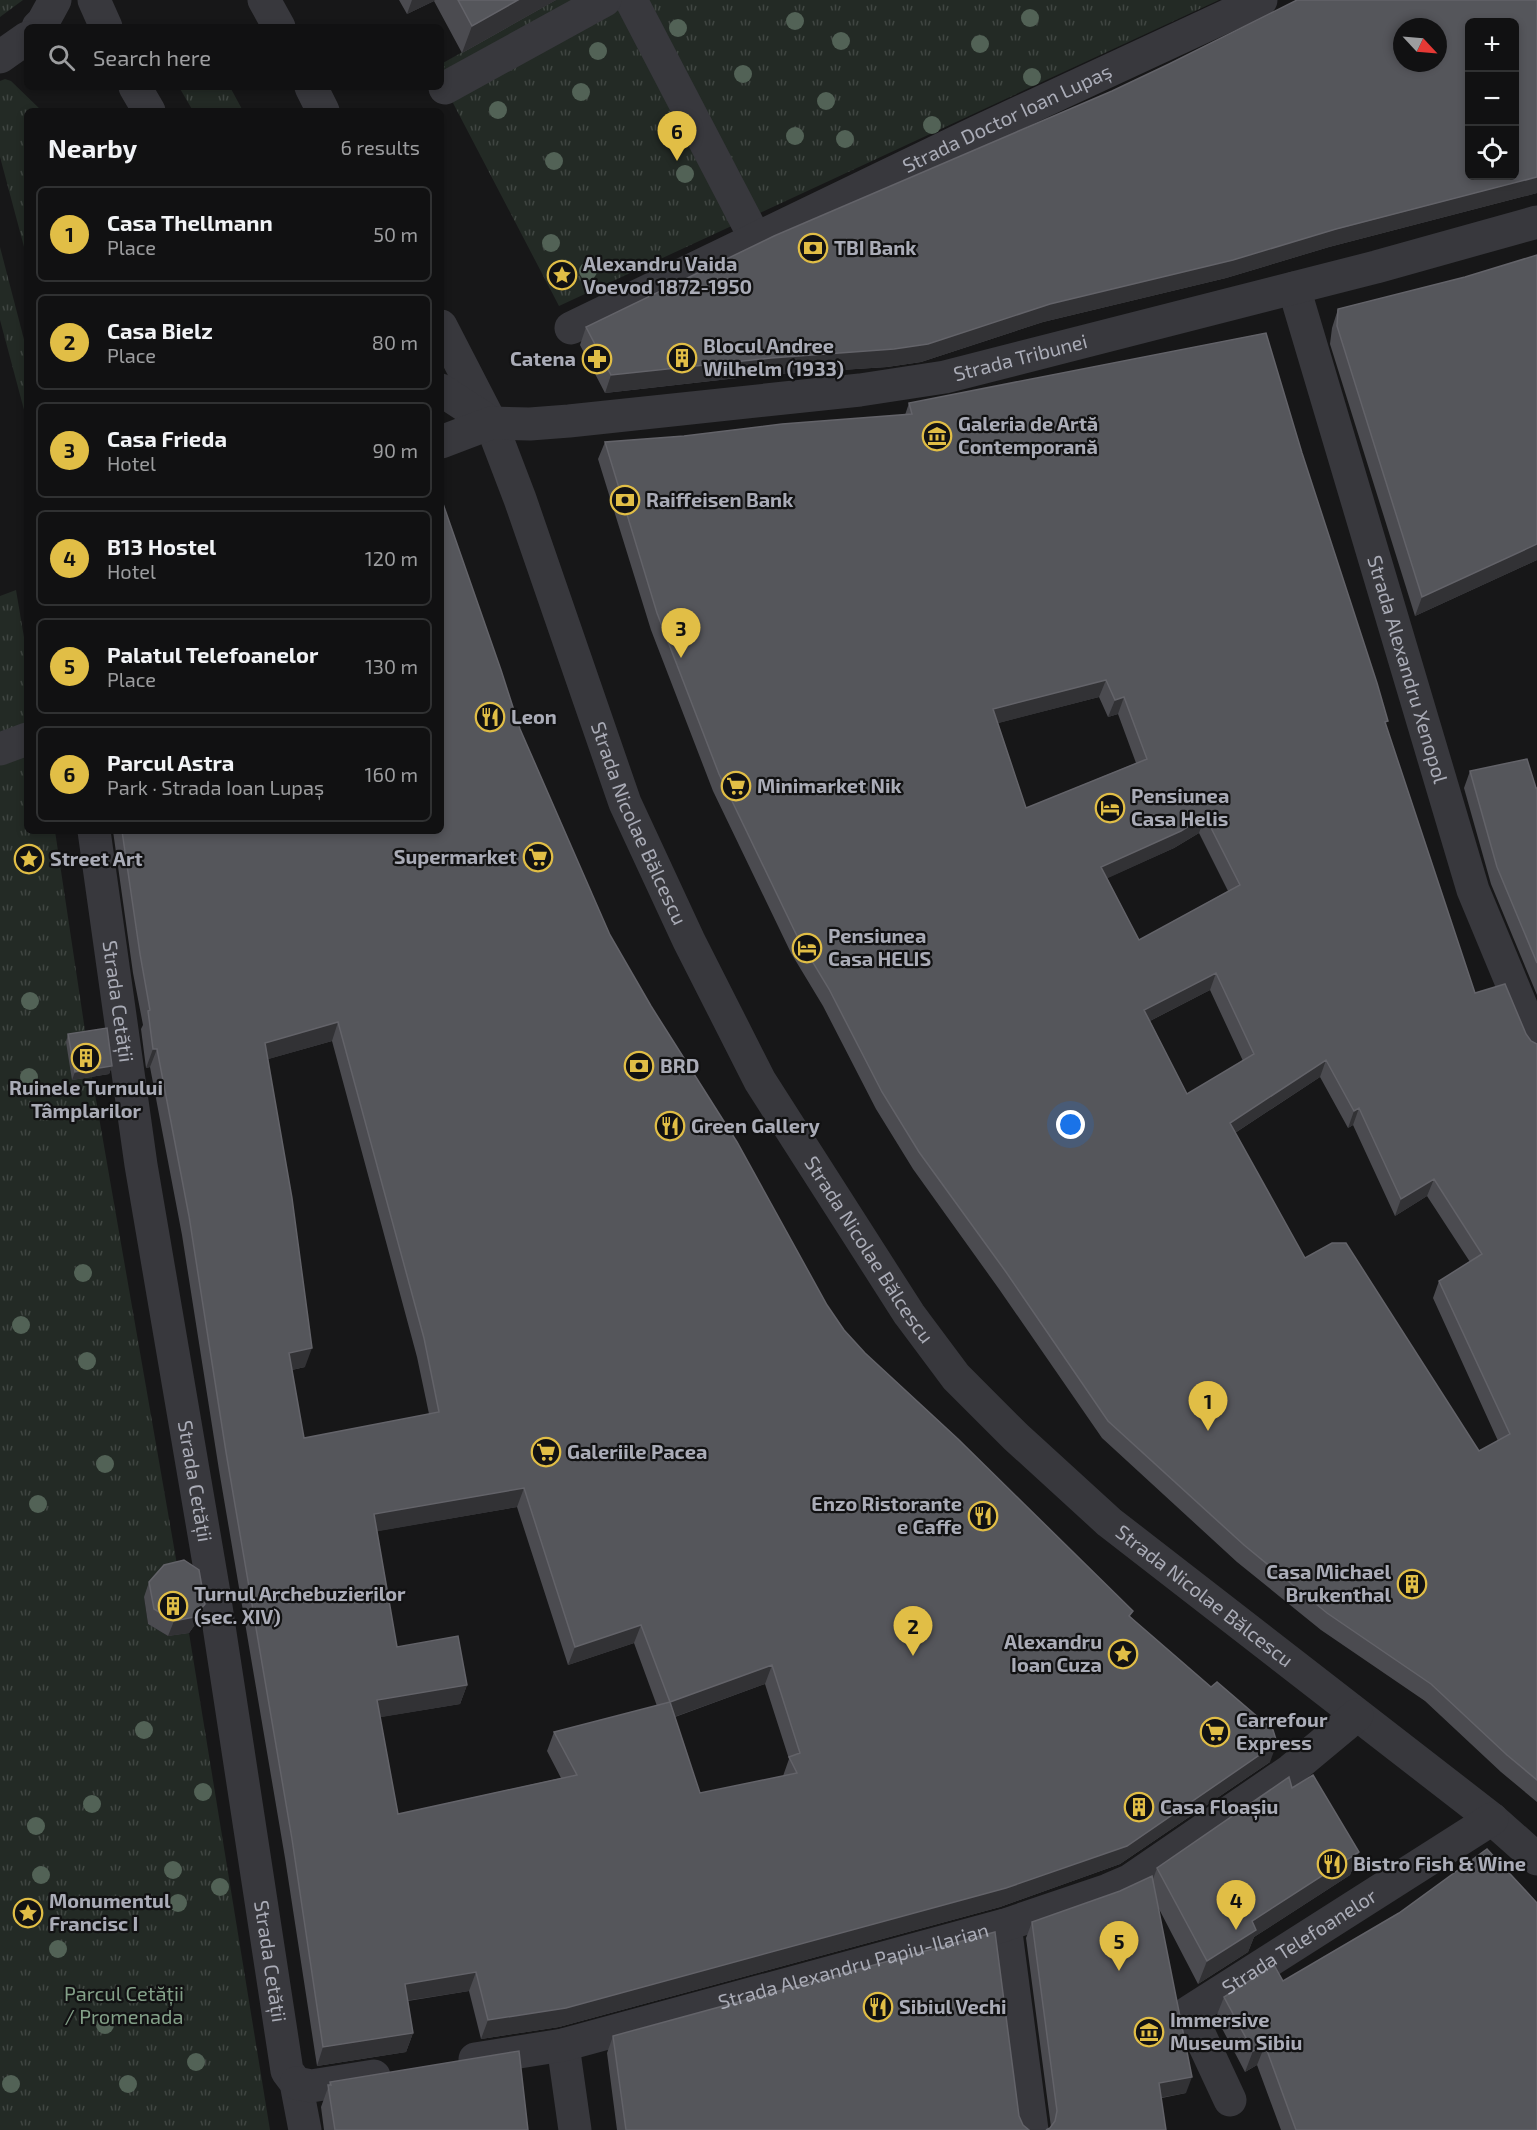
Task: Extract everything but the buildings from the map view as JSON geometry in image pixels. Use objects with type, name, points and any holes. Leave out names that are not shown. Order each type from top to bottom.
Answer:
[{"type":"street","points":[[41,24],[55,0]]},
{"type":"street","points":[[94,0],[105,24]]},
{"type":"street","points":[[264,0],[277,24]]},
{"type":"street","points":[[445,88],[605,0]]},
{"type":"street","points":[[631,0],[755,238]]},
{"type":"street","name":"Strada Doctor Ioan Lupaș","points":[[571,328],[977,132],[1262,0]]},
{"type":"street","points":[[0,57],[24,40]]},
{"type":"street","points":[[137,90],[147,108]]},
{"type":"street","points":[[312,90],[321,108]]},
{"type":"street","name":"Strada Tribunei","points":[[491,423],[530,424],[569,421],[903,384],[945,377],[1294,288],[1537,222]]},
{"type":"street","name":"Strada Alexandru Xenopol","points":[[1294,288],[1473,890],[1537,1044]]},
{"type":"street","name":"Strada Nicolae Bălcescu","points":[[444,332],[491,423],[520,499],[625,803],[689,941],[760,1081],[909,1314],[956,1377],[1016,1437],[1109,1522],[1491,1820],[1537,1859]]},
{"type":"street","points":[[444,392],[491,423]]},
{"type":"street","points":[[444,441],[491,423]]},
{"type":"street","points":[[0,748],[24,740]]},
{"type":"street","name":"Strada Cetății","points":[[94,834],[141,1165],[213,1587],[287,2071],[296,2083],[305,2130]]},
{"type":"street","name":"Strada Alexandru Papiu-Ilarian","points":[[448,2064],[563,2045],[1005,1924],[1108,1890],[1129,1881],[1291,1770],[1357,1715]]},
{"type":"street","name":"Strada Telefoanelor","points":[[1230,2100],[1189,2013],[1491,1820]]},
{"type":"street","points":[[1005,1924],[1032,2130]]},
{"type":"street","points":[[563,2045],[575,2130]]},
{"type":"street","points":[[296,2083],[311,2086],[402,2071]]},
{"type":"green space","points":[[0,0],[23,0],[0,17]]},
{"type":"green space","points":[[556,0],[1219,0],[559,306],[444,86],[444,62]]},
{"type":"green space","points":[[5,79],[11,81],[39,108],[24,108],[24,247],[0,157],[0,81]]},
{"type":"green space","points":[[181,90],[232,90],[241,108],[191,108]]},
{"type":"green space","points":[[0,247],[24,339],[24,410],[0,320]]},
{"type":"green space","name":"Parcul Cetății / Promenada","points":[[16,590],[24,637],[24,834],[55,834],[92,1077],[179,1576],[144,1597],[148,1624],[168,1636],[189,1633],[270,2130],[0,2130],[0,596]]},
{"type":"place","name":"Parcul Astra","points":[[677,161]]},
{"type":"place","name":"TBI Bank","points":[[813,248]]},
{"type":"place","name":"Alexandru Vaida Voevod 1872-1950","points":[[562,275]]},
{"type":"place","name":"Blocul Andree Wilhelm (1933)","points":[[682,358]]},
{"type":"place","name":"Catena","points":[[597,359]]},
{"type":"place","name":"Galeria de Artă Contemporană","points":[[937,436]]},
{"type":"place","name":"Raiffeisen Bank","points":[[625,500]]},
{"type":"place","name":"Casa Frieda","points":[[681,658]]},
{"type":"place","name":"Leon","points":[[490,717]]},
{"type":"place","name":"Minimarket Nik","points":[[736,786]]},
{"type":"place","name":"Pensiunea Casa Helis","points":[[1110,808]]},
{"type":"place","name":"Supermarket","points":[[538,857]]},
{"type":"place","name":"Street Art","points":[[29,859]]},
{"type":"place","name":"Pensiunea Casa HELIS","points":[[807,948]]},
{"type":"place","name":"Ruinele Turnului Tâmplarilor","points":[[86,1058]]},
{"type":"place","name":"BRD","points":[[639,1066]]},
{"type":"place","name":"Green Gallery","points":[[670,1126]]},
{"type":"place","name":"Casa Thellmann","points":[[1208,1431]]},
{"type":"place","name":"Galeriile Pacea","points":[[546,1452]]},
{"type":"place","name":"Enzo Ristorante e Caffe","points":[[983,1516]]},
{"type":"place","name":"Casa Michael Brukenthal","points":[[1412,1584]]},
{"type":"place","name":"Turnul Archebuzierilor (sec. XIV)","points":[[173,1606]]},
{"type":"place","name":"Alexandru Ioan Cuza","points":[[1123,1654]]},
{"type":"place","name":"Casa Bielz","points":[[913,1656]]},
{"type":"place","name":"Carrefour Express","points":[[1215,1732]]},
{"type":"place","name":"Casa Floașiu","points":[[1139,1807]]},
{"type":"place","name":"Bistro Fish & Wine","points":[[1332,1864]]},
{"type":"place","name":"Monumentul Francisc I","points":[[28,1913]]},
{"type":"place","name":"B13 Hostel","points":[[1236,1930]]},
{"type":"place","name":"Palatul Telefoanelor","points":[[1119,1971]]},
{"type":"place","name":"Sibiul Vechi","points":[[878,2007]]},
{"type":"place","name":"Immersive Museum Sibiu","points":[[1149,2032]]}]
